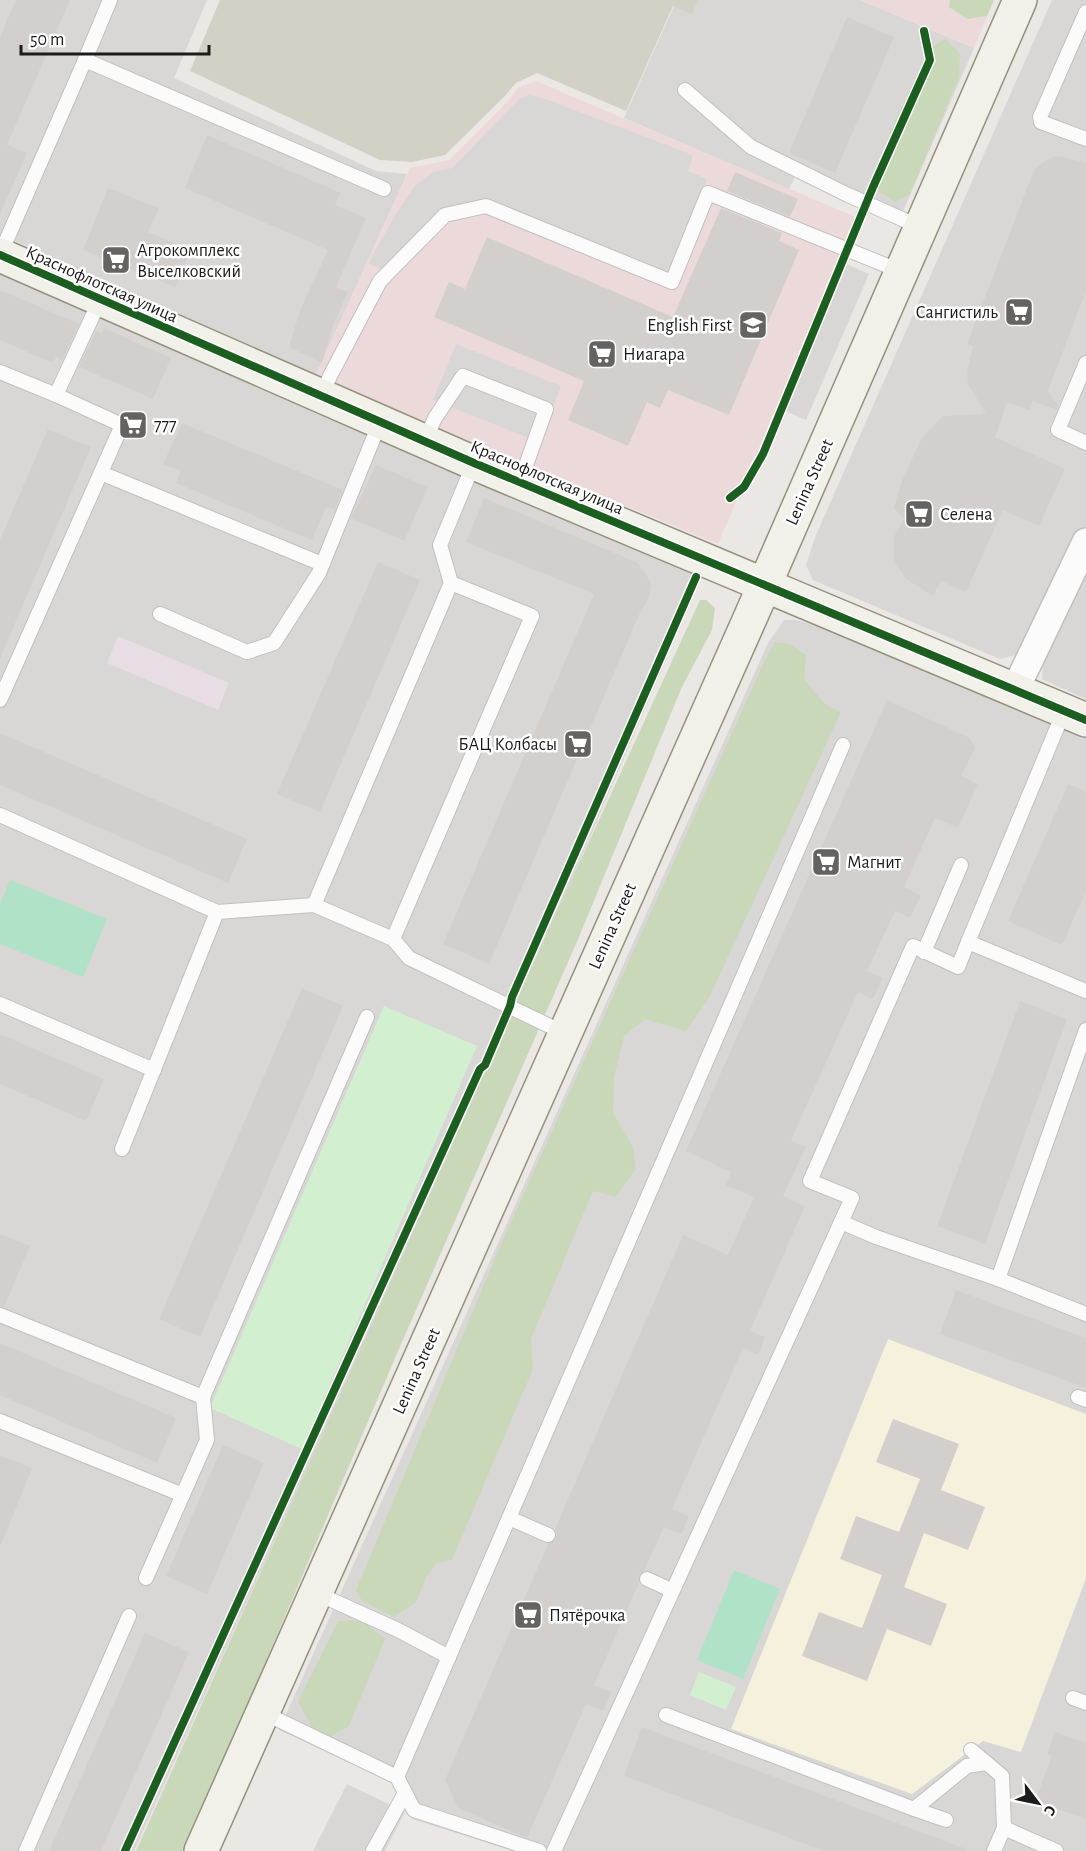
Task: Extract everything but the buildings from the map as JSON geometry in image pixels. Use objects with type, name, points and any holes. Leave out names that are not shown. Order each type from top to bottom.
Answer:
[{"type":"main road","name":"Lenina Street","points":[[201,1851],[431,1339],[1020,0]]},
{"type":"main road","name":"Краснофлотская улица","points":[[0,255],[474,463],[1075,715]]},
{"type":"street","points":[[1015,690],[1086,542]]},
{"type":"lane","points":[[0,255],[110,0]]},
{"type":"lane","points":[[1086,12],[1040,117],[1041,122],[1086,139]]},
{"type":"lane","points":[[85,60],[384,189]]},
{"type":"lane","points":[[685,90],[751,147],[848,195],[920,227]]},
{"type":"lane","points":[[321,397],[380,281],[445,215],[486,206],[672,282],[708,193],[900,271]]},
{"type":"lane","points":[[56,395],[100,300]]},
{"type":"lane","points":[[1086,363],[1058,430],[1086,443]]},
{"type":"lane","points":[[0,372],[122,425],[0,700]]},
{"type":"lane","points":[[425,441],[435,417],[463,376],[546,409],[520,482]]},
{"type":"lane","points":[[160,614],[247,652],[274,643],[319,573],[380,422]]},
{"type":"lane","points":[[314,905],[451,583],[440,545],[474,463]]},
{"type":"lane","points":[[101,473],[322,564]]},
{"type":"lane","points":[[393,939],[532,616],[451,583]]},
{"type":"lane","points":[[554,1851],[852,1198],[810,1181],[913,946],[958,967],[1075,715]]},
{"type":"lane","points":[[397,1777],[843,745]]},
{"type":"lane","points":[[0,815],[217,912],[314,905],[393,939],[409,958],[564,1033]]},
{"type":"lane","points":[[924,952],[961,865]]},
{"type":"lane","points":[[122,1149],[217,912]]},
{"type":"lane","points":[[968,942],[1086,991]]},
{"type":"lane","points":[[0,1004],[154,1070]]},
{"type":"lane","points":[[146,1578],[207,1440],[203,1397],[367,1017]]},
{"type":"lane","points":[[998,1280],[1086,1030]]},
{"type":"lane","points":[[841,1222],[1086,1314]]},
{"type":"lane","points":[[0,1315],[203,1397]]},
{"type":"lane","points":[[0,1421],[183,1495]]},
{"type":"lane","points":[[509,1518],[548,1535]]},
{"type":"lane","points":[[647,1579],[672,1590]]},
{"type":"lane","points":[[316,1593],[398,1630],[449,1657]]},
{"type":"lane","points":[[26,1851],[129,1616]]},
{"type":"lane","points":[[262,1712],[397,1777],[414,1810],[539,1851]]},
{"type":"lane","points":[[666,1715],[946,1821]]},
{"type":"lane","points":[[971,1750],[1002,1776],[1004,1828],[993,1851]]},
{"type":"lane","points":[[914,1809],[967,1766],[986,1763]]},
{"type":"lane","points":[[373,1851],[405,1793]]},
{"type":"lane","points":[[1004,1828],[1056,1851]]},
{"type":"shaded area","points":[[0,0],[207,0],[174,78],[376,171],[407,174],[315,377],[0,234]]},
{"type":"shaded area","points":[[220,0],[698,0],[692,15],[673,6],[626,111],[537,73],[516,83],[445,155],[412,162],[380,160],[190,71]]},
{"type":"shaded area","points":[[698,0],[860,0],[974,48],[900,218],[798,171],[789,189],[624,118],[674,6],[692,15]]},
{"type":"shaded area","points":[[860,0],[994,0],[974,48]]},
{"type":"shaded area","points":[[1052,0],[1086,0],[1086,699],[1042,679],[1044,652],[1033,627],[1015,655],[1000,659],[813,580],[806,565],[816,535]]},
{"type":"shaded area","points":[[536,81],[858,218],[718,544],[315,377],[410,168],[449,160],[519,87]]},
{"type":"shaded area","points":[[530,95],[693,155],[688,171],[707,179],[668,276],[485,201],[443,210],[383,270],[369,263],[394,217],[414,187],[433,172],[452,168],[520,98]]},
{"type":"shaded area","points":[[844,263],[869,274],[806,420],[781,409]]},
{"type":"shaded area","points":[[0,268],[703,574],[521,998],[134,1851],[0,1851]]},
{"type":"shaded area","points":[[456,344],[561,386],[539,442],[433,400]]},
{"type":"shaded area","points":[[784,620],[796,620],[814,625],[1045,718],[1086,738],[1086,1851],[513,1851],[412,1819],[390,1781],[279,1730],[769,641]]},
{"type":"shaded area","points":[[853,634],[980,691],[972,709],[845,651]]},
{"type":"shaded area","points":[[118,636],[229,683],[218,710],[107,663]]},
{"type":"shaded area","points":[[1086,1042],[1086,1110],[1069,1158],[1048,1150]]},
{"type":"shaded area","points":[[660,1149],[712,1172],[689,1223],[679,1219],[435,1765],[374,1738],[615,1197],[635,1206]]},
{"type":"shaded area","points":[[888,1339],[1086,1414],[1086,1578],[1021,1752],[983,1741],[912,1794],[731,1729]]},
{"type":"shaded area","points":[[347,1784],[405,1812],[385,1851],[313,1851]]},
{"type":"shaded area","points":[[583,1784],[672,1822],[659,1851],[554,1851]]},
{"type":"green space","points":[[950,0],[994,0],[987,16],[967,19],[949,7]]},
{"type":"green space","points":[[945,39],[960,54],[959,77],[910,194],[895,202],[878,191],[891,130],[930,48]]},
{"type":"green space","points":[[700,600],[706,600],[715,608],[712,630],[681,689],[579,937],[395,1358],[185,1851],[136,1851],[544,940]]},
{"type":"green space","points":[[775,642],[790,644],[806,655],[804,680],[826,705],[841,712],[709,998],[686,1031],[645,1019],[624,1036],[614,1077],[613,1113],[633,1147],[636,1169],[615,1197],[593,1191],[531,1339],[533,1369],[452,1560],[437,1563],[427,1576],[416,1602],[394,1617],[362,1601],[356,1590],[501,1244]]},
{"type":"green space","points":[[10,880],[107,919],[83,977],[0,944],[0,904]]},
{"type":"green space","points":[[384,1006],[477,1046],[302,1449],[210,1408]]},
{"type":"green space","points":[[734,1570],[780,1589],[743,1679],[697,1660]]},
{"type":"green space","points":[[353,1620],[365,1623],[385,1639],[349,1726],[327,1739],[312,1727],[298,1702],[338,1621]]},
{"type":"green space","points":[[699,1672],[736,1687],[726,1710],[690,1695]]},
{"type":"cycle path","points":[[730,498],[744,487],[763,454],[873,187],[930,60],[924,31]]},
{"type":"cycle path","points":[[0,255],[474,463],[1086,720]]},
{"type":"cycle path","points":[[125,1851],[480,1069],[485,1065],[512,997],[696,577]]},
{"type":"place","name":"Агрокомплекс Выселковский","points":[[116,260]]},
{"type":"place","name":"Сангистиль","points":[[1019,312]]},
{"type":"place","name":"English First","points":[[753,325]]},
{"type":"place","name":"Ниагара","points":[[602,354]]},
{"type":"place","name":"777","points":[[133,425]]},
{"type":"place","name":"Селена","points":[[919,514]]},
{"type":"place","name":"БАЦ Колбасы","points":[[578,744]]},
{"type":"place","name":"Магнит","points":[[826,862]]},
{"type":"place","name":"Пятёрочка","points":[[528,1615]]}]
